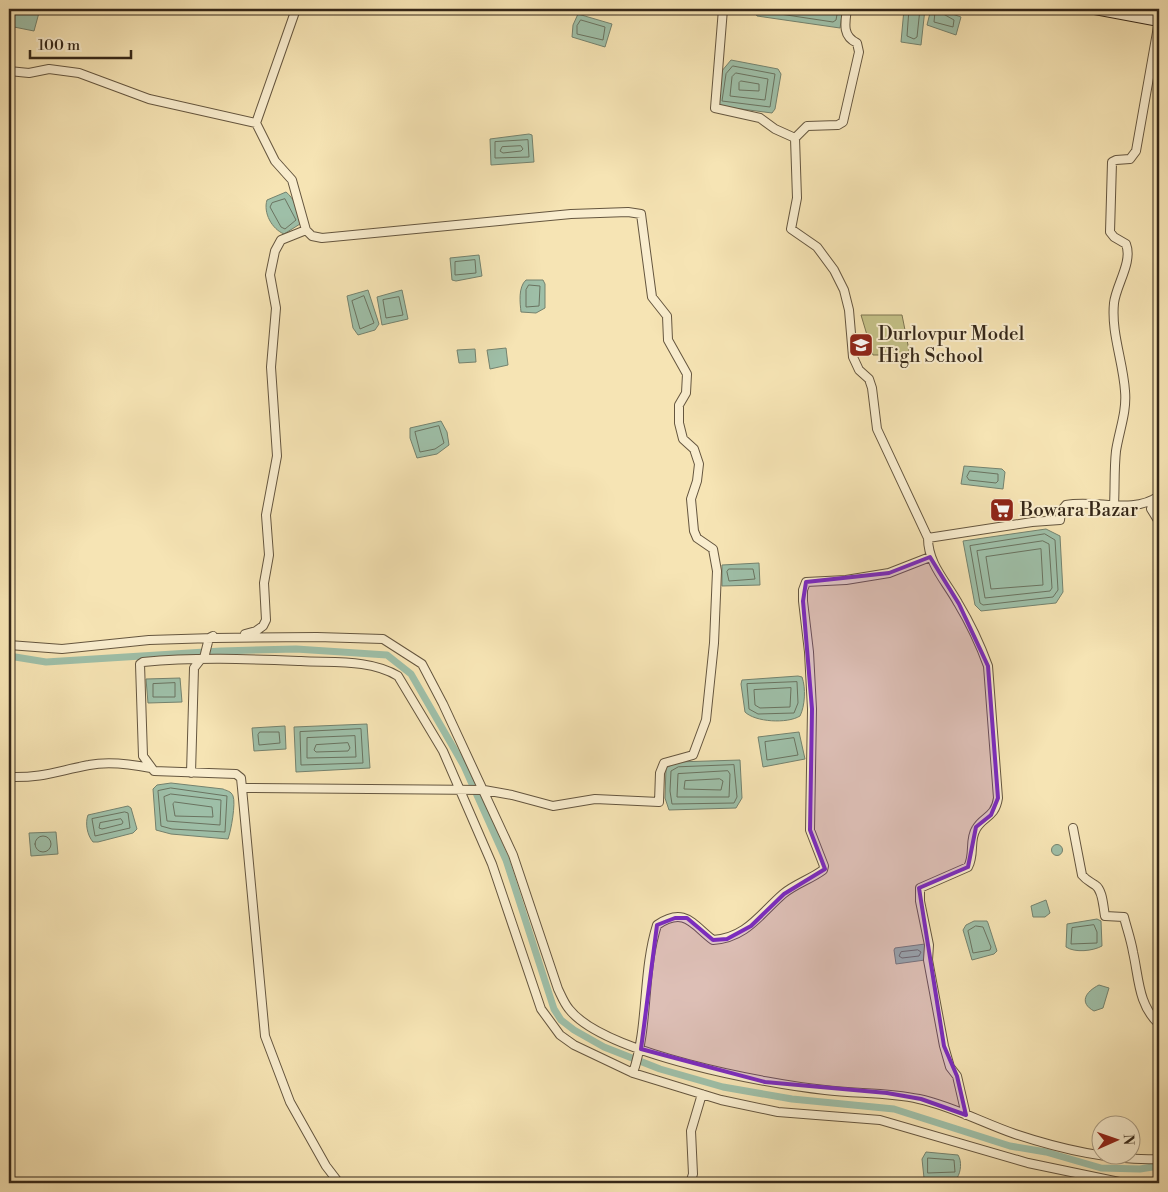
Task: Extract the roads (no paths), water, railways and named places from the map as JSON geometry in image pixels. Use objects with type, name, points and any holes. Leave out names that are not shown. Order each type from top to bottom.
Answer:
[{"type":"street","points":[[242,788],[484,790],[512,794],[553,806],[595,799],[656,803],[659,802],[660,773],[664,763],[693,755],[703,733],[714,643],[717,571],[715,555],[710,546],[697,538],[694,531],[691,499],[698,481],[698,464],[694,448],[683,439],[679,423],[679,405],[686,393],[687,374],[668,340],[667,316],[652,297],[641,214],[628,212],[571,214],[322,238],[312,236],[306,230],[292,180],[275,161],[256,123],[296,9]]},
{"type":"street","points":[[723,9],[715,108],[760,118],[775,129],[795,138]]},
{"type":"street","points":[[847,9],[845,29],[851,40],[857,43],[859,52],[843,122],[838,125],[807,126],[795,138],[797,198],[791,229],[817,247],[834,270],[844,290],[849,310],[853,357],[860,370],[869,379],[877,413],[877,430],[928,538],[930,557],[981,646],[988,666],[998,798],[997,807],[991,815],[976,827],[972,837],[971,862],[968,867],[920,888],[920,901],[929,945],[928,960],[944,1046],[950,1067],[957,1076],[966,1115]]},
{"type":"street","points":[[1094,9],[1159,21],[1136,151],[1130,160],[1116,160],[1112,162],[1110,232],[1114,237],[1126,244],[1128,252],[1116,292],[1114,307],[1118,358],[1126,393],[1122,428],[1116,452],[1114,505]]},
{"type":"street","points":[[9,71],[29,73],[49,69],[78,73],[149,99],[256,123]]},
{"type":"street","points":[[209,642],[256,631],[263,626],[266,620],[264,583],[269,555],[266,515],[277,456],[271,367],[276,308],[270,275],[275,251],[280,240],[306,230]]},
{"type":"street","points":[[928,538],[1032,522],[1056,522],[1060,520],[1061,511],[1066,505],[1114,505],[1148,502],[1157,497]]},
{"type":"street","points":[[1157,497],[1151,509],[1159,522]]},
{"type":"street","points":[[634,1073],[641,1050],[645,990],[657,925],[664,920],[687,918],[696,923],[713,940],[727,939],[751,926],[784,894],[824,870],[810,830],[812,709],[810,652],[803,601],[803,590],[806,582],[846,580],[889,573],[930,557]]},
{"type":"street","points":[[9,645],[62,649],[149,640],[209,642],[317,637],[383,639],[422,664],[484,790],[513,855],[558,989],[569,1009],[588,1025],[641,1050],[765,1082],[827,1090],[887,1093],[921,1099],[1015,1134],[1084,1152],[1116,1158],[1159,1159]]},
{"type":"street","points":[[191,773],[194,668],[202,658],[209,642]]},
{"type":"street","points":[[150,768],[143,756],[140,664],[143,662],[202,658],[359,664],[387,669],[398,676],[443,751],[492,864],[541,1009],[560,1035],[574,1045],[634,1073],[702,1094],[778,1112],[880,1120],[1028,1163],[1124,1183]]},
{"type":"street","points":[[9,777],[35,778],[90,764],[118,764],[150,768],[154,771],[236,774],[241,778],[265,1036],[290,1102],[326,1166],[339,1183]]},
{"type":"street","points":[[1073,828],[1082,875],[1085,880],[1097,886],[1102,895],[1105,916],[1124,917],[1134,953],[1140,992],[1151,1016],[1159,1024]]},
{"type":"street","points":[[684,1183],[690,1180],[693,1174],[691,1131],[702,1094]]},
{"type":"water","points":[[13,9],[40,9],[34,31],[9,26]]},
{"type":"water","points":[[753,9],[843,9],[840,28],[757,16]]},
{"type":"water","points":[[904,9],[925,9],[921,45],[901,42]]},
{"type":"water","points":[[931,9],[938,9],[961,17],[956,35],[927,25]]},
{"type":"water","points":[[578,14],[612,24],[605,47],[572,37],[573,25]]},
{"type":"water","points":[[731,60],[778,69],[781,74],[775,109],[772,113],[718,106],[721,72]]},
{"type":"water","points":[[532,135],[534,162],[491,165],[490,139]]},
{"type":"water","points":[[286,192],[300,215],[300,224],[284,234],[272,224],[267,215],[266,205],[267,200]]},
{"type":"water","points":[[479,255],[482,276],[456,281],[452,280],[450,258]]},
{"type":"water","points":[[526,280],[543,280],[545,284],[545,308],[536,313],[521,312],[521,291]]},
{"type":"water","points":[[368,290],[379,324],[375,330],[358,335],[353,328],[347,296]]},
{"type":"water","points":[[402,290],[408,319],[382,325],[377,297]]},
{"type":"water","points":[[506,348],[508,365],[490,369],[487,350]]},
{"type":"water","points":[[475,349],[476,362],[459,363],[457,350]]},
{"type":"water","points":[[441,421],[447,432],[449,445],[437,454],[417,458],[410,438],[410,428]]},
{"type":"water","points":[[964,466],[1002,469],[1005,472],[1003,489],[961,484]]},
{"type":"water","points":[[1046,529],[1060,536],[1063,592],[1056,603],[981,611],[975,605],[963,541]]},
{"type":"water","points":[[759,563],[760,585],[722,586],[722,565]]},
{"type":"water","points":[[802,677],[804,692],[804,702],[800,716],[794,719],[771,721],[756,718],[745,712],[742,680]]},
{"type":"water","points":[[180,678],[182,702],[148,703],[146,679]]},
{"type":"water","points":[[367,724],[370,768],[296,772],[294,727]]},
{"type":"water","points":[[285,726],[286,749],[254,751],[252,728]]},
{"type":"water","points":[[799,732],[805,759],[763,767],[758,737]]},
{"type":"water","points":[[740,760],[742,798],[736,808],[669,810],[665,798],[666,768],[677,762]]},
{"type":"water","points":[[171,783],[229,791],[234,800],[234,811],[228,839],[171,834],[156,830],[153,789],[157,785]]},
{"type":"water","points":[[128,806],[131,808],[137,829],[133,833],[93,842],[87,829],[88,815]]},
{"type":"water","points":[[56,832],[58,854],[31,856],[29,833]]},
{"type":"water","points":[[1057,844],[1063,850],[1057,856],[1051,850]]},
{"type":"water","points":[[1046,900],[1050,913],[1045,917],[1033,917],[1031,906]]},
{"type":"water","points":[[1097,919],[1101,921],[1102,946],[1084,951],[1066,947],[1067,924]]},
{"type":"water","points":[[974,921],[987,921],[997,951],[994,954],[972,960],[963,930],[966,925]]},
{"type":"water","points":[[925,944],[925,960],[896,964],[895,948]]},
{"type":"water","points":[[1099,985],[1109,988],[1103,1008],[1094,1011],[1086,1005],[1085,1001],[1087,994]]},
{"type":"water","points":[[926,1152],[958,1155],[961,1166],[957,1178],[924,1178],[922,1159]]},
{"type":"waterway","points":[[9,656],[46,662],[221,651],[296,649],[387,655],[411,674],[464,766],[506,860],[554,1009],[561,1020],[574,1030],[604,1047],[660,1069],[723,1087],[792,1099],[894,1109],[1010,1146],[1046,1152],[1101,1168],[1140,1169],[1159,1166]]},
{"type":"place","name":"Durlovpur Model High School","points":[[861,345]]},
{"type":"place","name":"Bowara Bazar","points":[[1002,510]]}]
